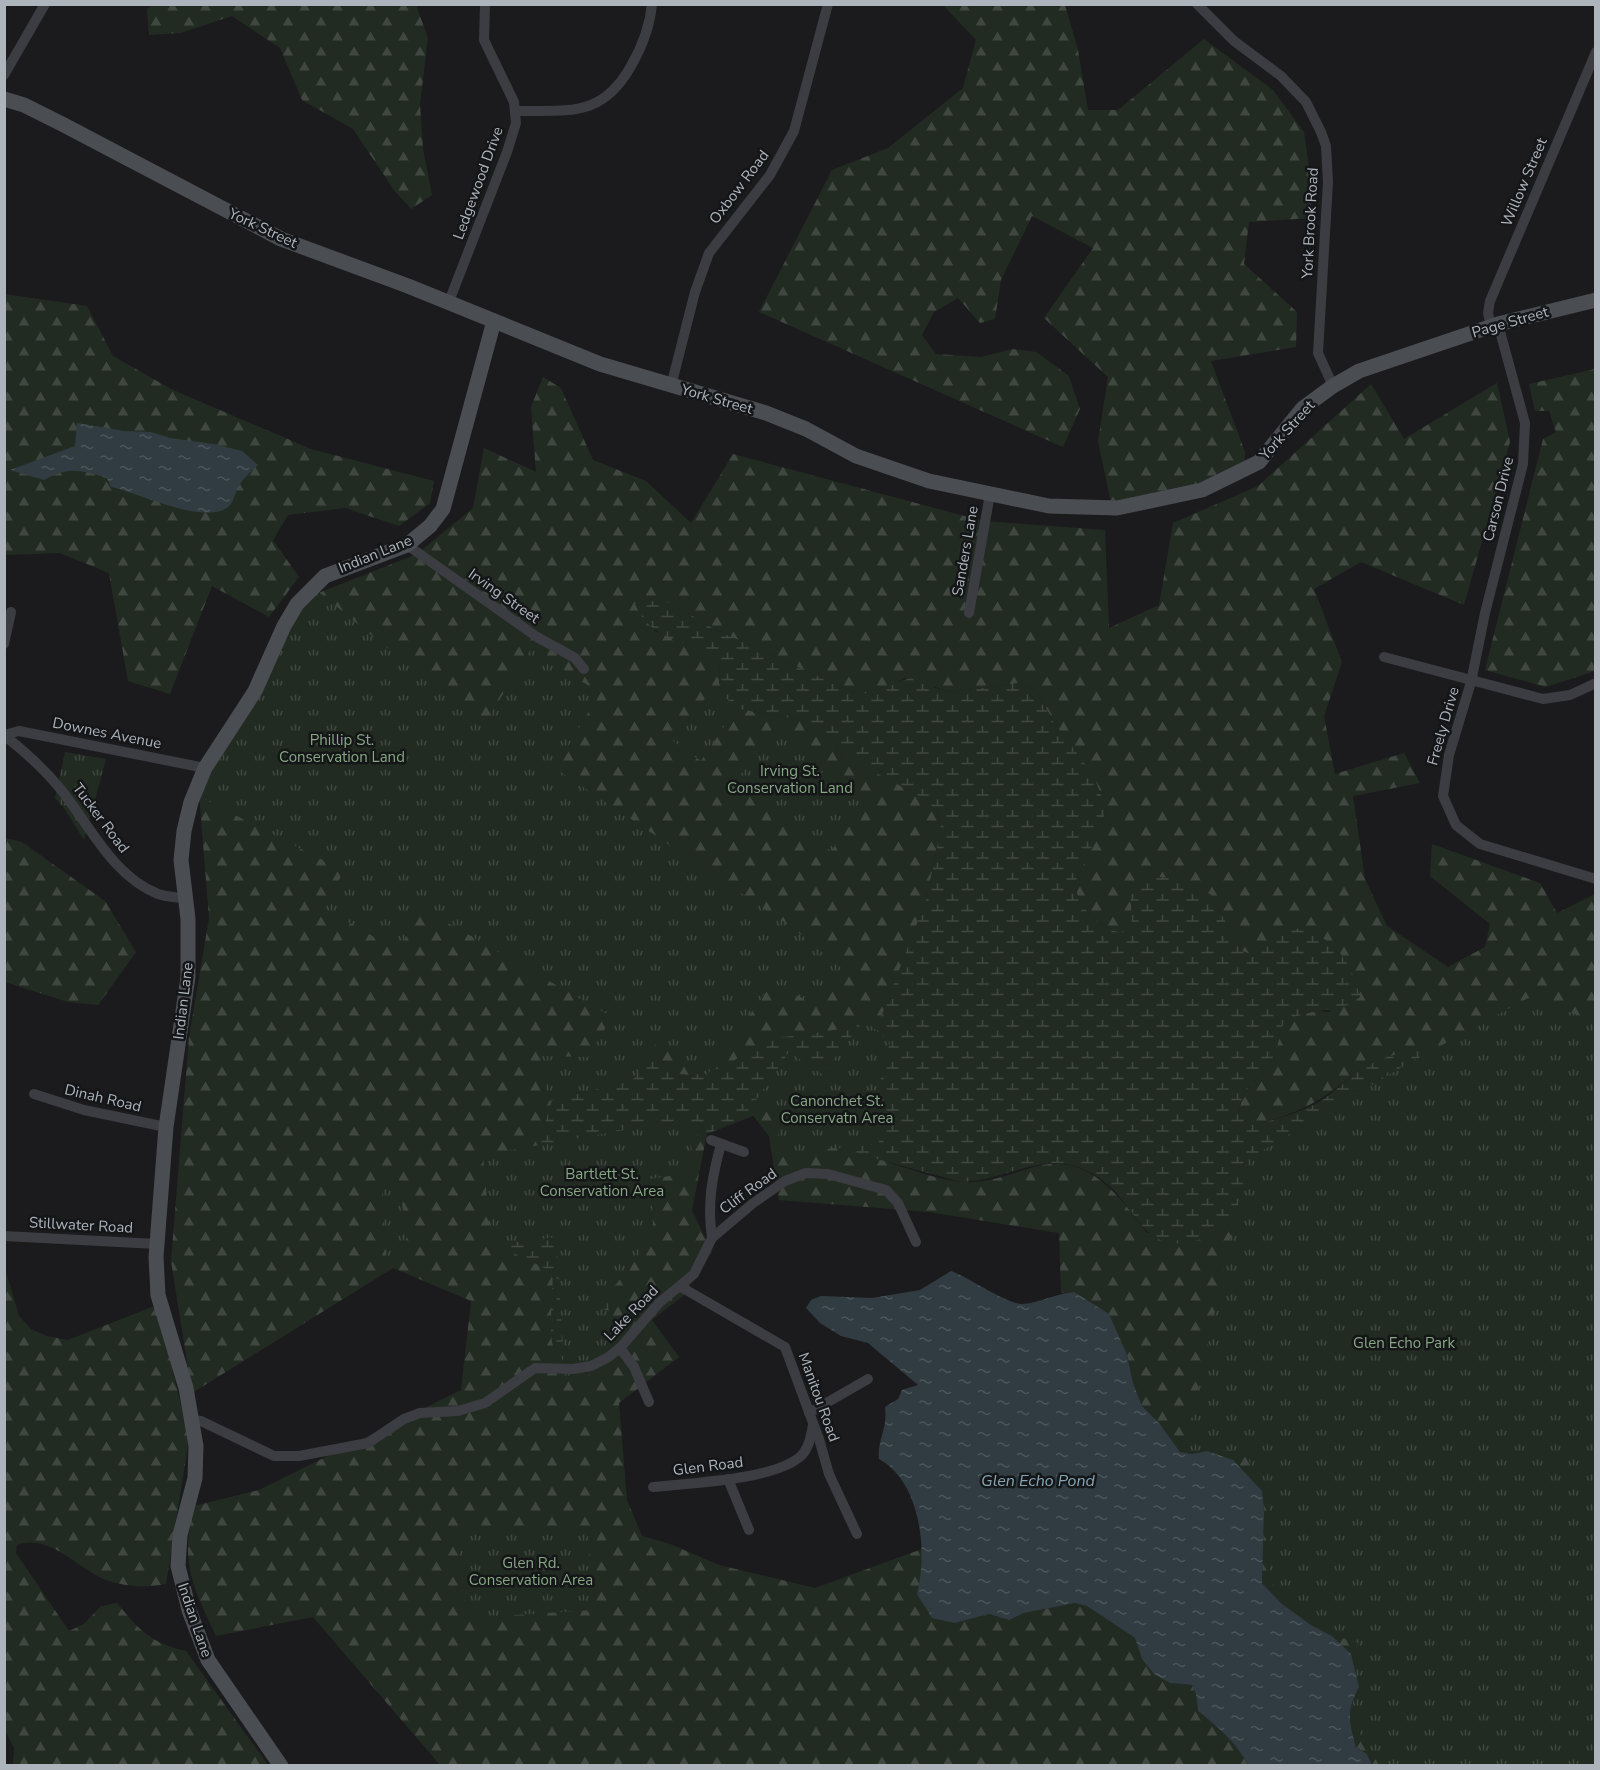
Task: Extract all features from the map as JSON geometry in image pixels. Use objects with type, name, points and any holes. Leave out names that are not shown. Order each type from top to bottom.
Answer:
[{"type":"street","points":[[4,75],[45,4]]},
{"type":"street","name":"Ledgewood Drive","points":[[448,304],[516,123],[516,111],[505,79],[490,56],[484,40],[485,4]]},
{"type":"street","points":[[516,111],[574,110],[606,100],[621,84],[637,55],[648,30],[652,4]]},
{"type":"street","name":"Oxbow Road","points":[[671,386],[695,292],[709,253],[770,175],[794,130],[828,4]]},
{"type":"street","name":"York Brook Road","points":[[1197,4],[1234,41],[1281,76],[1306,102],[1326,146],[1328,182],[1318,354],[1333,386]]},
{"type":"street","name":"Willow Street","points":[[1494,326],[1488,312],[1490,301],[1596,52]]},
{"type":"street","name":"York Street","points":[[4,99],[24,105],[62,124],[281,239],[600,364],[766,413],[806,429],[856,456],[883,466],[929,481],[1039,505],[1098,509],[1142,505],[1202,490],[1259,462],[1304,408],[1333,386],[1359,371],[1425,347]]},
{"type":"street","name":"Page Street","points":[[1425,347],[1494,326],[1596,300]]},
{"type":"street","name":"Indian Lane","points":[[281,1766],[211,1666],[199,1639],[184,1593],[178,1545],[196,1467],[192,1420],[178,1360],[158,1294],[157,1244],[166,1127],[188,977],[190,946],[181,860],[184,831],[191,802],[205,768],[255,691],[289,615],[305,594],[325,576],[336,570],[407,545],[430,526],[443,509],[494,321]]},
{"type":"street","name":"Carson Drive","points":[[1471,682],[1485,613],[1523,464],[1526,443],[1525,423],[1494,326]]},
{"type":"street","name":"Sanders Lane","points":[[969,613],[990,494]]},
{"type":"street","name":"Irving Street","points":[[407,545],[537,637],[575,658],[585,669]]},
{"type":"street","points":[[4,644],[11,612]]},
{"type":"street","points":[[1384,657],[1471,682]]},
{"type":"street","name":"Freely Drive","points":[[1596,683],[1570,695],[1543,699],[1471,682],[1443,783],[1446,806],[1456,825],[1480,844],[1596,879]]},
{"type":"street","name":"Downes Avenue","points":[[4,735],[19,731],[205,768]]},
{"type":"street","name":"Tucker Road","points":[[4,735],[36,762],[59,788],[114,861],[130,876],[157,893],[186,899]]},
{"type":"street","name":"Dinah Road","points":[[34,1094],[84,1110],[166,1127]]},
{"type":"street","points":[[712,1238],[708,1211],[716,1142],[744,1152]]},
{"type":"street","name":"Cliff Road","points":[[712,1238],[752,1204],[786,1181],[800,1174],[815,1172],[886,1190],[898,1203],[916,1242]]},
{"type":"street","name":"Stillwater Road","points":[[4,1236],[157,1244]]},
{"type":"street","name":"Lake Road","points":[[192,1420],[201,1421],[274,1456],[298,1456],[368,1443],[404,1419],[420,1413],[468,1409],[485,1403],[535,1368],[573,1369],[591,1366],[620,1348],[660,1303],[681,1287],[693,1274],[712,1238]]},
{"type":"street","name":"Manitou Road","points":[[681,1287],[785,1347],[829,1474],[857,1534]]},
{"type":"street","points":[[620,1348],[634,1367],[649,1402]]},
{"type":"street","points":[[809,1413],[868,1379]]},
{"type":"street","name":"Glen Road","points":[[653,1487],[747,1478],[797,1459],[806,1449],[813,1425]]},
{"type":"street","points":[[728,1479],[749,1530]]},
{"type":"green space","points":[[153,5],[416,5],[428,38],[420,104],[423,149],[432,195],[411,209],[394,190],[353,129],[302,100],[280,48],[232,16],[181,33],[149,35],[147,9]]},
{"type":"green space","points":[[943,5],[1065,5],[1078,50],[1088,110],[1118,110],[1204,39],[1273,90],[1304,132],[1311,182],[1311,218],[1249,222],[1244,264],[1297,312],[1296,347],[1211,361],[1245,452],[1244,471],[1112,508],[1098,441],[1108,377],[1044,318],[1093,248],[1032,216],[1001,280],[995,319],[980,323],[958,298],[934,312],[922,335],[936,354],[981,357],[1012,349],[1036,352],[1069,376],[1080,409],[1063,447],[759,312],[832,170],[888,148],[963,88],[976,40]]},
{"type":"green space","points":[[4,294],[87,306],[113,356],[171,389],[311,449],[434,481],[430,503],[399,526],[345,508],[288,515],[273,540],[299,577],[269,617],[212,586],[170,694],[128,681],[109,573],[60,553],[5,555]]},
{"type":"green space","points":[[1595,369],[1595,671],[1546,687],[1485,670],[1543,439],[1556,432],[1549,411],[1535,411],[1529,384]]},
{"type":"green space","points":[[543,377],[561,388],[593,460],[646,481],[691,523],[733,454],[983,521],[1105,530],[1109,628],[1159,605],[1173,523],[1258,486],[1371,384],[1404,439],[1497,383],[1510,442],[1464,605],[1361,562],[1314,589],[1342,662],[1324,716],[1335,774],[1404,753],[1420,783],[1353,796],[1365,879],[1387,926],[1448,967],[1485,947],[1490,924],[1430,876],[1432,844],[1540,883],[1557,913],[1595,894],[1595,1332],[1361,1069],[1335,1089],[1300,1110],[1254,1125],[1239,1117],[1242,1098],[1246,1091],[1266,1069],[1274,1056],[1285,1020],[1314,1011],[1331,1012],[1258,957],[1242,951],[1210,894],[1132,921],[1121,933],[1104,926],[1091,916],[1081,902],[1074,885],[1102,825],[1106,808],[1035,690],[1019,683],[951,692],[905,678],[882,690],[857,694],[714,629],[671,603],[654,631],[690,644],[713,660],[720,667],[719,683],[739,709],[803,720],[839,753],[925,798],[936,811],[941,828],[927,897],[881,1020],[889,1163],[942,1179],[964,1182],[991,1180],[1042,1165],[1060,1164],[1090,1173],[1103,1182],[1127,1206],[1147,1233],[1236,1222],[1595,1765],[1372,1765],[1367,1754],[1356,1747],[1350,1723],[1350,1710],[1359,1687],[1332,1636],[1311,1625],[1282,1604],[1262,1583],[1264,1513],[1262,1491],[1207,1451],[1192,1454],[1180,1452],[1159,1423],[1142,1406],[1133,1383],[1127,1355],[1074,1292],[1061,1293],[1059,1233],[929,1212],[779,1200],[769,1136],[744,1104],[709,1123],[692,1210],[712,1252],[683,1296],[652,1320],[679,1357],[619,1403],[627,1500],[642,1536],[670,1544],[719,1565],[815,1588],[922,1549],[922,1576],[917,1594],[955,1623],[989,1614],[1009,1620],[1024,1613],[1075,1603],[1087,1606],[1135,1638],[1142,1659],[1170,1683],[1192,1685],[1196,1694],[1198,1711],[1232,1742],[1248,1765],[440,1765],[313,1617],[216,1636],[200,1602],[188,1559],[194,1506],[259,1490],[461,1390],[471,1301],[393,1268],[192,1393],[171,1261],[189,1037],[209,918],[199,794],[311,596],[417,554],[473,508],[484,448],[536,472],[531,407]]},
{"type":"green space","name":"Phillip St. Conservation Land","points":[[315,589],[483,726],[531,649],[600,693],[555,768],[793,928],[845,971],[818,1007],[773,982],[707,1075],[658,1041],[632,1081],[548,1101],[542,1056],[588,1057],[612,1017],[420,907],[399,951],[323,908],[344,871],[192,793],[261,671]]},
{"type":"green space","points":[[653,601],[671,603],[714,629],[857,694],[884,689],[913,677],[922,676],[935,688],[951,692],[1019,683],[1035,690],[1053,721],[1094,776],[1106,808],[1102,825],[1074,885],[1081,902],[1091,916],[1104,926],[1121,933],[1132,921],[1130,888],[1151,878],[1170,878],[1210,894],[1242,951],[1258,957],[1277,929],[1293,928],[1307,931],[1332,945],[1350,968],[1360,997],[1343,1007],[1307,1013],[1285,1020],[1274,1056],[1266,1069],[1246,1091],[1242,1098],[1239,1117],[1254,1125],[1288,1115],[1319,1102],[1368,1065],[1400,1053],[1443,1050],[1237,1222],[1201,1239],[1176,1243],[1157,1238],[1143,1227],[1117,1193],[1099,1178],[1074,1166],[1046,1164],[975,1181],[961,1182],[822,1144],[771,1109],[704,1135],[669,1138],[614,1239],[606,1329],[571,1365],[559,1357],[552,1341],[552,1273],[509,1250],[553,1096],[631,1052],[649,1056],[678,1074],[695,1075],[729,1065],[742,1054],[776,1038],[830,1031],[880,1020],[927,897],[941,828],[936,811],[925,799],[839,753],[803,720],[739,709],[726,698],[719,683],[720,667],[709,656],[662,634],[643,618],[635,604]]},
{"type":"green space","points":[[706,697],[732,715],[701,761],[673,741]]},
{"type":"green space","name":"Irving St. Conservation Land","points":[[773,728],[818,756],[829,772],[868,800],[831,851],[734,784]]},
{"type":"green space","points":[[65,752],[106,759],[84,840],[55,798]]},
{"type":"green space","points":[[5,838],[22,842],[105,901],[136,952],[98,1005],[68,1002],[5,982]]},
{"type":"green space","name":"Glen Echo Park","points":[[1528,998],[1595,1021],[1595,1765],[1379,1765],[1353,1722],[1353,1674],[1358,1643],[1324,1632],[1281,1603],[1270,1576],[1267,1548],[1273,1524],[1266,1498],[1255,1479],[1248,1457],[1242,1452],[1231,1450],[1184,1453],[1248,1159],[1402,1067]]},
{"type":"green space","name":"Canonchet St. Conservatn Area","points":[[864,1020],[890,1042],[876,1098],[879,1144],[781,1153],[777,1119],[754,1103],[789,1052],[822,1074]]},
{"type":"green space","name":"Bartlett St. Conservation Area","points":[[687,1119],[695,1172],[651,1179],[653,1224],[636,1260],[599,1305],[630,1331],[603,1365],[594,1372],[576,1379],[565,1378],[556,1237],[491,1245],[483,1155]]},
{"type":"green space","points":[[397,1166],[409,1254],[386,1259],[381,1168]]},
{"type":"green space","points":[[4,1265],[19,1316],[31,1329],[47,1336],[68,1340],[157,1305],[189,1439],[166,1584],[136,1586],[106,1580],[63,1554],[41,1544],[17,1545],[16,1553],[69,1631],[84,1624],[101,1606],[117,1603],[155,1640],[186,1651],[268,1765],[13,1765],[14,1748],[4,1728]]},
{"type":"green space","name":"Glen Rd. Conservation Area","points":[[587,1528],[594,1610],[467,1618],[456,1532]]},
{"type":"water","points":[[77,423],[124,431],[151,432],[170,438],[214,444],[242,451],[258,465],[245,477],[228,507],[214,512],[185,510],[111,487],[107,478],[90,473],[68,471],[44,480],[10,470],[75,446]]},
{"type":"water","name":"Glen Echo Pond","points":[[951,1271],[1016,1303],[1029,1303],[1074,1292],[1109,1314],[1127,1355],[1133,1383],[1142,1406],[1159,1423],[1180,1452],[1192,1454],[1207,1451],[1233,1460],[1262,1491],[1264,1513],[1262,1583],[1282,1604],[1311,1625],[1332,1636],[1351,1654],[1359,1687],[1350,1710],[1352,1730],[1356,1747],[1367,1754],[1372,1765],[1248,1765],[1232,1742],[1198,1711],[1196,1694],[1192,1685],[1170,1683],[1154,1674],[1142,1659],[1135,1638],[1087,1606],[1075,1603],[1024,1613],[1009,1620],[989,1614],[955,1623],[932,1618],[917,1594],[922,1558],[921,1539],[912,1501],[904,1484],[893,1470],[879,1459],[886,1415],[885,1407],[898,1399],[902,1390],[918,1385],[868,1343],[841,1336],[820,1323],[806,1308],[811,1300],[821,1296],[872,1298],[920,1290]]}]
